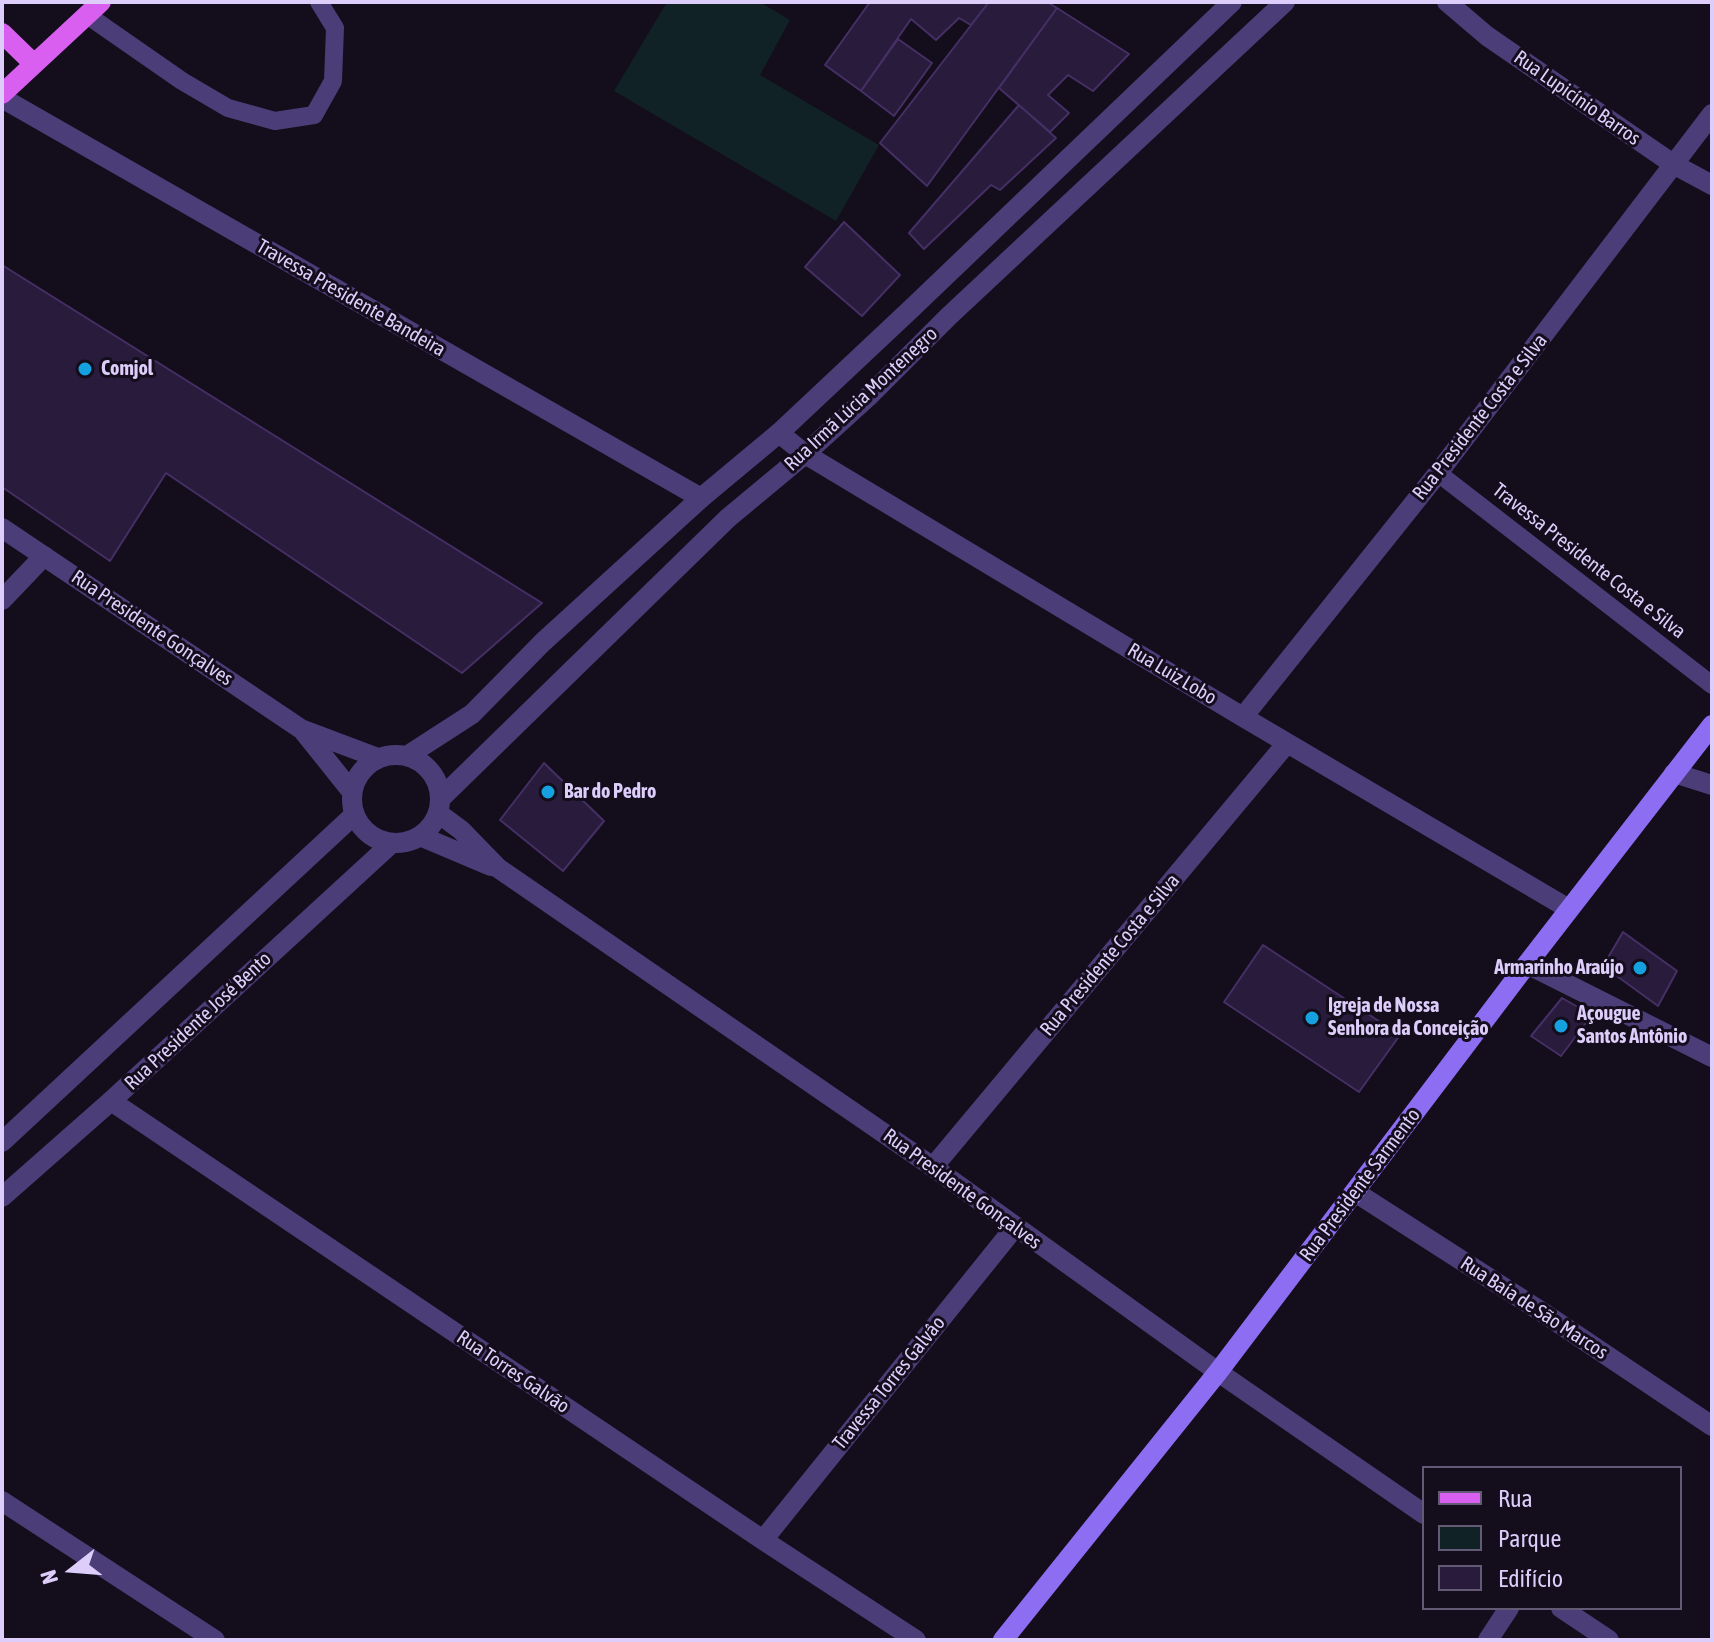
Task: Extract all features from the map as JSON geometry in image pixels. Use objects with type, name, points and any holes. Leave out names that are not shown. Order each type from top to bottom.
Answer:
[{"type":"main road","points":[[2,96],[94,8]]},
{"type":"main road","points":[[2,33],[34,64]]},
{"type":"main road","name":"Rua Presidente Sarmento","points":[[1003,1640],[1218,1372],[1712,725]]},
{"type":"street","name":"Rua Irmã Lúcia Montenegro","points":[[407,756],[472,714],[543,642],[701,498],[779,433],[1232,2]]},
{"type":"street","name":"Rua Irmã Lúcia Montenegro","points":[[439,806],[728,518],[870,395],[949,316],[1285,2]]},
{"type":"street","name":"Rua Lupicínio Barros","points":[[1447,2],[1487,36],[1673,164],[1712,185]]},
{"type":"street","name":"Travessa Presidente Bandeira","points":[[2,96],[701,498]]},
{"type":"street","name":"Rua Presidente Costa e Silva","points":[[1243,717],[1438,473],[1712,114]]},
{"type":"street","name":"Rua Luiz Lobo","points":[[779,433],[805,454],[1569,909]]},
{"type":"street","name":"Rua Presidente Gonçalves","points":[[2,528],[301,729],[378,758]]},
{"type":"street","points":[[2,600],[44,556]]},
{"type":"street","name":"Rua Presidente Gonçalves","points":[[301,729],[352,792]]},
{"type":"street","name":"Rua Presidente Costa e Silva","points":[[933,1167],[1287,743]]},
{"type":"street","points":[[407,756],[431,772],[437,784],[439,806],[431,826],[420,836],[407,842],[392,843],[378,840],[357,820],[352,792],[366,766],[378,758],[407,756]]},
{"type":"street","points":[[1674,773],[1712,785]]},
{"type":"street","name":"Rua Presidente Gonçalves","points":[[439,806],[498,868],[933,1167],[1218,1372],[1422,1513]]},
{"type":"street","points":[[2,1142],[355,814]]},
{"type":"street","name":"Rua Presidente Gonçalves","points":[[420,836],[498,868]]},
{"type":"street","name":"Rua Presidente José Bento","points":[[2,1197],[392,843]]},
{"type":"street","points":[[1527,964],[1712,1057]]},
{"type":"street","name":"Rua Torres Galvão","points":[[111,1101],[916,1640]]},
{"type":"street","name":"Rua Baía de São Marcos","points":[[1355,1192],[1712,1426]]},
{"type":"street","name":"Travessa Torres Galvâo","points":[[763,1540],[1015,1227]]},
{"type":"street","points":[[2,1501],[215,1640]]},
{"type":"street","points":[[1488,1640],[1508,1610]]},
{"type":"street","points":[[1564,1610],[1609,1640]]},
{"type":"lane","points":[[94,8],[182,81],[228,108],[275,121],[314,115],[333,81],[335,28],[319,2]]},
{"type":"lane","name":"Travessa Presidente Costa e Silva","points":[[1438,473],[1712,685]]},
{"type":"green space","points":[[667,2],[760,2],[790,20],[760,75],[879,145],[836,221],[614,91]]},
{"type":"building","points":[[870,2],[989,2],[971,25],[959,18],[936,40],[911,19],[861,91],[825,65]]},
{"type":"building","points":[[989,2],[1047,2],[1057,8],[927,186],[880,143]]},
{"type":"building","points":[[1057,8],[1129,54],[1093,91],[1068,75],[1048,95],[1069,113],[1050,132],[999,88]]},
{"type":"building","points":[[898,39],[932,63],[894,116],[861,91]]},
{"type":"building","points":[[1019,105],[1056,138],[1000,190],[991,185],[924,249],[909,233]]},
{"type":"building","points":[[844,222],[900,275],[862,316],[805,267]]},
{"type":"building","name":"Comjol","points":[[2,265],[542,603],[462,673],[166,473],[110,561],[2,487]]},
{"type":"building","name":"Bar do Pedro","points":[[544,763],[604,821],[563,871],[500,820]]},
{"type":"building","name":"Armarinho Araújo","points":[[1623,932],[1677,971],[1658,1006],[1603,966]]},
{"type":"building","name":"Igreja de Nossa Senhora da Conceição","points":[[1263,945],[1400,1035],[1359,1092],[1224,1002]]},
{"type":"building","name":"Açougue Santos Antônio","points":[[1562,998],[1592,1015],[1561,1056],[1531,1036]]},
{"type":"place","name":"Comjol","points":[[85,369]]},
{"type":"place","name":"Bar do Pedro","points":[[548,792]]},
{"type":"place","name":"Armarinho Araújo","points":[[1640,968]]},
{"type":"place","name":"Igreja de Nossa Senhora da Conceição","points":[[1312,1018]]},
{"type":"place","name":"Açougue Santos Antônio","points":[[1561,1026]]}]
